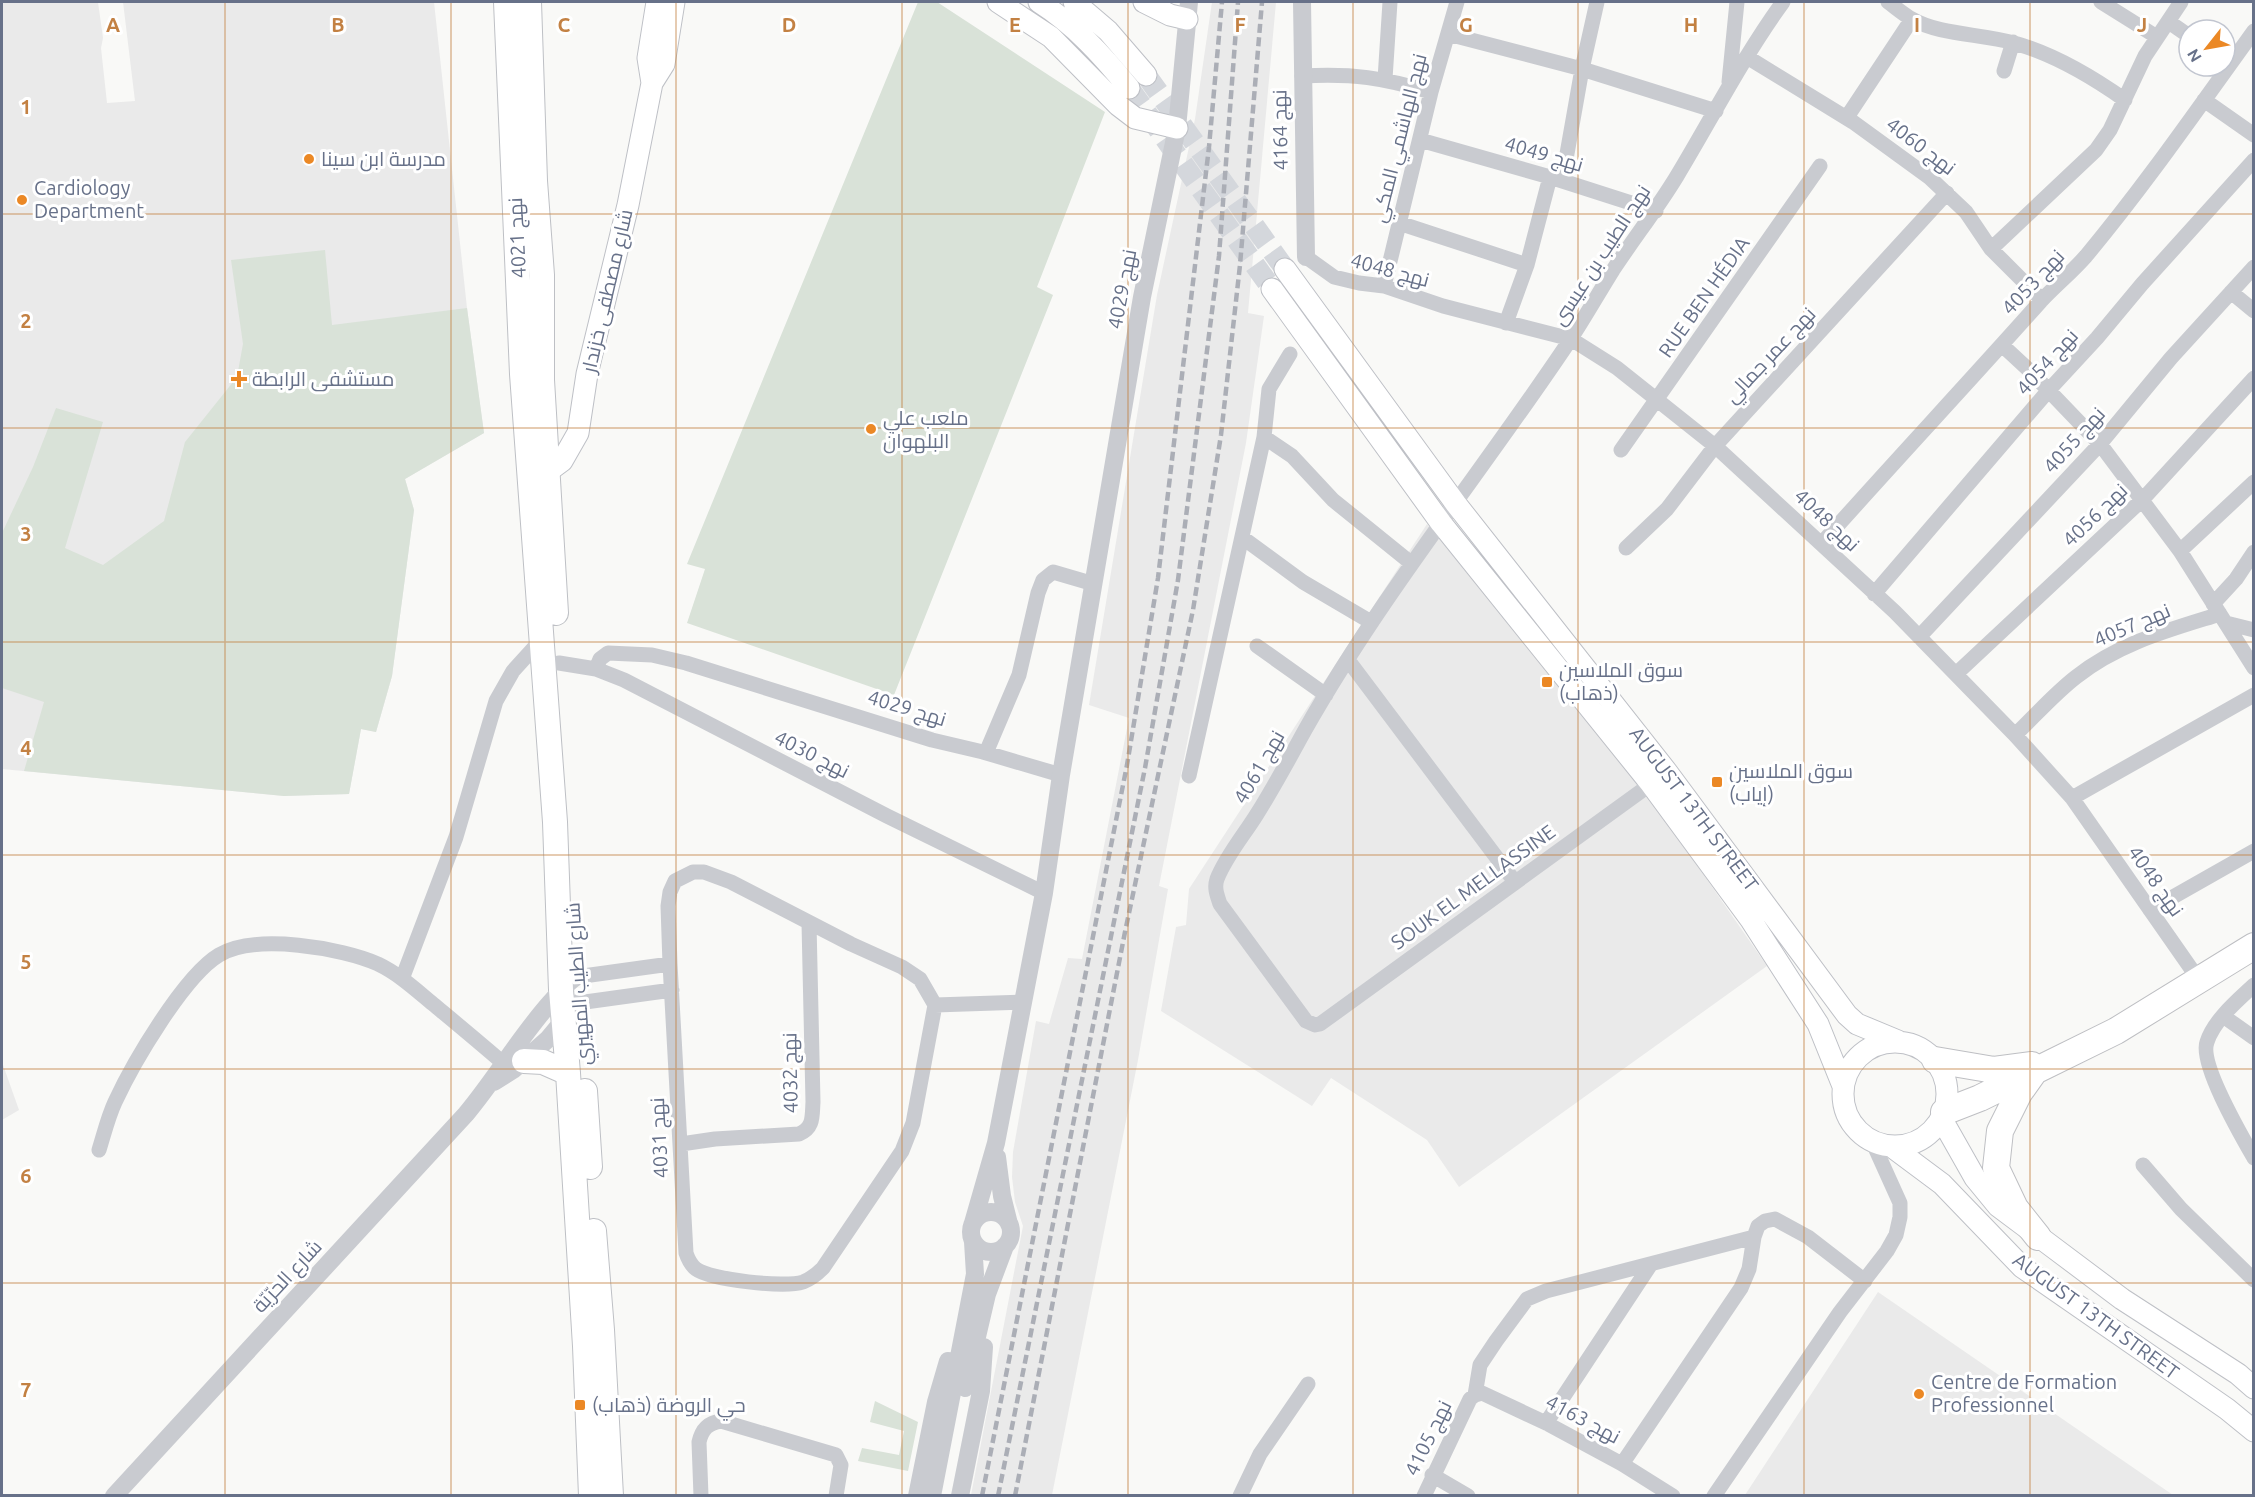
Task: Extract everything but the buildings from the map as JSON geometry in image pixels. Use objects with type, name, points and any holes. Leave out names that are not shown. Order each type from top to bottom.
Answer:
[{"type":"highway","points":[[1943,1115],[2116,1031],[2199,980],[2248,956]]},
{"type":"highway","points":[[1935,1060],[1994,1070],[2043,1067]]},
{"type":"highway","points":[[2038,1236],[2015,1208],[1996,1168],[2000,1131],[2019,1093],[2043,1067]]},
{"type":"main road","name":"نهج 4021","points":[[506,2],[522,374],[538,473]]},
{"type":"main road","name":"نهج 4021","points":[[529,2],[535,181],[542,275],[542,380],[538,473]]},
{"type":"main road","name":"شارع مصطفى خزندار","points":[[538,473],[562,461],[578,433],[587,374],[628,205],[652,83],[648,58],[657,2]]},
{"type":"main road","name":"شارع مصطفى خزندار","points":[[652,83],[664,64],[674,2]]},
{"type":"main road","points":[[998,2],[1051,37],[1118,105],[1135,118],[1177,128]]},
{"type":"main road","points":[[1039,2],[1068,21],[1137,82],[1108,31],[1074,2]]},
{"type":"main road","points":[[1144,2],[1170,15],[1188,10]]},
{"type":"main road","name":"AUGUST 13TH STREET","points":[[1285,269],[1456,504],[1667,772],[1847,1016],[1857,1024],[1898,1041]]},
{"type":"main road","name":"AUGUST 13TH STREET","points":[[1272,289],[1442,523],[1651,783],[1750,920],[1818,1024],[1843,1086]]},
{"type":"main road","name":"شارع الطيب المهيري","points":[[538,473],[542,639],[555,822],[602,1330],[611,1496]]},
{"type":"main road","name":"شارع الطيب المهيري","points":[[538,473],[559,663],[570,997],[568,1073],[585,1346],[591,1496]]},
{"type":"main road","points":[[1898,1041],[1918,1047],[1935,1060],[1942,1072],[1947,1098],[1943,1115],[1932,1130],[1920,1140],[1906,1145],[1881,1143],[1858,1131],[1848,1118],[1843,1102],[1843,1086],[1847,1071],[1856,1058],[1868,1048],[1883,1042],[1898,1041]]},
{"type":"main road","points":[[514,1062],[543,1062],[568,1073]]},
{"type":"main road","name":"AUGUST 13TH STREET","points":[[1943,1115],[1974,1178],[1998,1206],[2122,1299],[2238,1374],[2253,1388]]},
{"type":"main road","name":"AUGUST 13TH STREET","points":[[1881,1143],[1942,1184],[2022,1267],[2228,1409],[2253,1431]]},
{"type":"street","name":"نهج 4164","points":[[1302,2],[1306,257]]},
{"type":"street","points":[[1385,79],[1390,2]]},
{"type":"street","name":"نهج الهاشمي المكي","points":[[1383,286],[1431,92],[1457,2]]},
{"type":"street","points":[[1506,323],[1527,265],[1550,177],[1565,165],[1582,69],[1597,2]]},
{"type":"street","points":[[1728,85],[1737,2]]},
{"type":"street","name":"نهج الطيب بن عيسى","points":[[1442,523],[1515,422],[1614,268],[1656,211],[1716,111],[1728,85],[1783,2]]},
{"type":"street","points":[[1887,2],[1912,19],[1965,35],[2013,42],[2074,68],[2125,100]]},
{"type":"street","points":[[2101,2],[2157,37]]},
{"type":"street","points":[[1990,249],[2096,150],[2110,130],[2145,56],[2181,2]]},
{"type":"street","name":"نهج 4029","points":[[996,1143],[1044,893],[1061,775],[1142,297],[1177,128],[1188,10]]},
{"type":"street","points":[[1847,117],[1912,19]]},
{"type":"street","points":[[2169,22],[2177,28]]},
{"type":"street","name":"نهج 4053","points":[[2237,51],[2253,31]]},
{"type":"street","points":[[1448,34],[1582,69],[1716,111]]},
{"type":"street","points":[[2004,71],[2013,42]]},
{"type":"street","name":"نهج 4060","points":[[1747,57],[1847,117],[1947,193],[1966,212],[1990,249],[2042,300]]},
{"type":"street","points":[[1302,76],[1335,74],[1385,79],[1431,92]]},
{"type":"street","name":"نهج 4053","points":[[1822,543],[1912,442],[2003,346],[2042,300],[2084,259],[2156,169],[2218,78]]},
{"type":"street","points":[[2204,100],[2253,135]]},
{"type":"street","name":"نهج 4049","points":[[1420,140],[1550,177],[1656,211]]},
{"type":"street","name":"نهج 4054","points":[[1874,594],[2048,391],[2253,160]]},
{"type":"street","name":"RUE BEN HÉDIA","points":[[1621,450],[1820,166]]},
{"type":"street","name":"نهج عمر جمالي","points":[[1626,548],[1667,508],[1715,446],[1947,193]]},
{"type":"street","points":[[1399,223],[1527,265]]},
{"type":"street","name":"نهج 4048","points":[[1306,257],[1334,277],[1383,286],[1443,306],[1570,339],[1617,368],[1715,446],[1822,543],[1957,673],[2015,735],[2072,798],[2199,980]]},
{"type":"street","name":"نهج 4055","points":[[1919,637],[2100,444],[2170,358],[2253,267]]},
{"type":"street","points":[[2231,292],[2253,311]]},
{"type":"street","points":[[2003,346],[2100,444],[2143,499],[2180,551],[2253,668]]},
{"type":"street","points":[[1189,776],[1264,437],[1269,389],[1290,354]]},
{"type":"street","name":"نهج 4056","points":[[1957,673],[2143,499],[2253,378]]},
{"type":"street","points":[[1264,437],[1292,456],[1333,500],[1411,563]]},
{"type":"street","points":[[2180,551],[2253,482]]},
{"type":"street","name":"نهج 4061","points":[[1320,1024],[1315,1025],[1306,1021],[1220,904],[1215,892],[1216,881],[1371,622],[1411,563],[1442,523]]},
{"type":"street","points":[[1243,538],[1303,582],[1371,622]]},
{"type":"street","points":[[2220,614],[2236,579],[2253,552]]},
{"type":"street","points":[[983,752],[988,748],[1019,675],[1031,617],[1043,580],[1053,572],[1094,584]]},
{"type":"street","points":[[2220,614],[2253,630]]},
{"type":"street","name":"نهج 4057","points":[[2015,735],[2074,678],[2100,660],[2147,637],[2220,614]]},
{"type":"street","points":[[402,979],[456,837],[496,700],[513,671],[542,639]]},
{"type":"street","points":[[1257,646],[1326,695]]},
{"type":"street","name":"نهج 4029","points":[[596,669],[600,659],[608,653],[652,655],[686,663],[932,740],[983,752]]},
{"type":"street","points":[[1348,660],[1515,882]]},
{"type":"street","name":"نهج 4030","points":[[559,663],[596,669],[624,680],[887,816],[1044,893]]},
{"type":"street","points":[[2072,798],[2253,695]]},
{"type":"street","points":[[983,752],[1061,775]]},
{"type":"street","name":"SOUK EL MELLASSINE","points":[[1320,1024],[1651,783]]},
{"type":"street","points":[[2150,910],[2253,851]]},
{"type":"street","name":"نهج 4031","points":[[704,872],[731,882],[809,923],[914,974],[920,978],[935,1005],[914,1123],[902,1151],[823,1268],[812,1278],[801,1283],[754,1283],[696,1269],[686,1253],[670,964],[670,892],[675,881],[693,873],[704,872]]},
{"type":"street","name":"نهج 4032","points":[[681,1144],[715,1139],[799,1134],[809,1128],[812,1121],[813,1102],[809,923]]},
{"type":"street","points":[[99,1149],[114,1103],[142,1052],[186,986],[201,968],[221,954],[243,947],[267,944],[329,949],[379,965],[402,979],[514,1062]]},
{"type":"street","points":[[570,997],[670,964]]},
{"type":"street","points":[[2253,985],[2223,1016],[2205,1045],[2208,1060],[2229,1115],[2253,1158]]},
{"type":"street","points":[[570,997],[672,990]]},
{"type":"street","name":"شارع الحرّيّة","points":[[514,1062],[526,1031],[570,997]]},
{"type":"street","name":"شارع الحرّيّة","points":[[114,1496],[423,1162],[490,1085],[514,1062],[548,1039],[570,997]]},
{"type":"street","points":[[935,1005],[1023,1002]]},
{"type":"street","points":[[2223,1016],[2253,1038]]},
{"type":"street","points":[[932,1496],[975,1274],[971,1235],[973,1222],[996,1143]]},
{"type":"street","points":[[941,1496],[987,1294],[1010,1237],[1002,1196],[996,1143]]},
{"type":"street","points":[[1714,1496],[1840,1312],[1865,1281],[1896,1235],[1900,1203],[1881,1143]]},
{"type":"street","points":[[2143,1165],[2181,1209],[2253,1280]]},
{"type":"street","points":[[973,1222],[982,1214],[995,1212],[1009,1224]]},
{"type":"street","points":[[1622,1464],[1741,1288],[1749,1269],[1758,1226],[1765,1221],[1775,1219],[1808,1237],[1865,1281]]},
{"type":"street","name":"نهج 4105","points":[[1424,1496],[1432,1475],[1473,1397],[1480,1365],[1527,1299],[1546,1291],[1754,1237]]},
{"type":"street","points":[[973,1242],[983,1251],[989,1252],[1005,1246]]},
{"type":"street","points":[[1546,1423],[1651,1264]]},
{"type":"street","points":[[918,1496],[936,1402],[975,1274]]},
{"type":"street","points":[[960,1496],[981,1391],[987,1294]]},
{"type":"street","points":[[1240,1496],[1260,1454],[1308,1384]]},
{"type":"street","name":"نهج 4163","points":[[1473,1397],[1488,1395],[1546,1423],[1622,1464],[1673,1496]]},
{"type":"street","points":[[701,1496],[699,1442],[701,1434],[708,1425],[721,1421],[836,1455],[842,1465],[836,1496]]},
{"type":"street","points":[[1432,1475],[1468,1496]]},
{"type":"shaded area","name":"مستشفى الرابطة","points":[[2,2],[98,2],[107,103],[135,101],[123,2],[434,2],[467,308],[484,433],[405,479],[414,510],[392,676],[376,732],[361,729],[349,794],[284,796],[2,769]]},
{"type":"shaded area","name":"ملعب علي البلهوان","points":[[918,2],[937,2],[1105,112],[1037,287],[1053,295],[894,695],[687,623],[705,569],[687,564]]},
{"type":"shaded area","points":[[1212,2],[1276,2],[1248,313],[1264,316],[1246,443],[1159,886],[1168,889],[1138,1060],[1052,1495],[971,1495],[1023,1226],[1015,1202],[1012,1177],[1013,1152],[1036,1021],[1049,1024],[1068,958],[1082,959],[1129,718],[1089,705],[1157,295],[1195,119]]},
{"type":"shaded area","name":"مستشفى الرابطة","points":[[325,250],[332,325],[467,308],[484,433],[405,479],[414,510],[392,676],[376,732],[361,729],[349,794],[284,796],[24,771],[44,702],[2,688],[2,533],[33,467],[56,408],[103,422],[65,548],[103,565],[164,521],[185,442],[237,377],[243,344],[231,260]]},
{"type":"shaded area","points":[[1427,524],[1651,799],[1767,966],[1459,1187],[1427,1140],[1331,1078],[1312,1106],[1161,1011],[1176,927],[1186,925],[1189,889]]},
{"type":"shaded area","points":[[2,1062],[19,1110],[2,1120]]},
{"type":"shaded area","name":"Centre de Formation Professionnel","points":[[1878,1292],[2173,1495],[1745,1495]]},
{"type":"shaded area","points":[[875,1401],[918,1422],[908,1471],[858,1461],[862,1448],[899,1455],[904,1431],[870,1422]]},
{"type":"tunnel","points":[[1146,75],[1285,269]]},
{"type":"tunnel","points":[[1129,88],[1272,289]]},
{"type":"railway","points":[[982,1496],[1127,765],[1158,578],[1209,147],[1222,2]]},
{"type":"railway","points":[[998,1496],[1145,768],[1178,580],[1219,256],[1238,2]]},
{"type":"railway","points":[[1015,1496],[1125,932],[1193,610],[1221,435],[1240,265],[1262,2]]},
{"type":"place","name":"مدرسة ابن سينا","points":[[309,159]]},
{"type":"place","name":"Cardiology Department","points":[[22,200]]},
{"type":"place","name":"مستشفى الرابطة","points":[[239,379]]},
{"type":"place","name":"ملعب علي البلهوان","points":[[871,429]]},
{"type":"place","name":"سوق الملاسين (ذهاب)","points":[[1547,682]]},
{"type":"place","name":"سوق الملاسين (إياب)","points":[[1717,782]]},
{"type":"place","name":"Centre de Formation Professionnel","points":[[1919,1394]]},
{"type":"place","name":"حي الروضة (ذهاب)","points":[[580,1405]]}]
